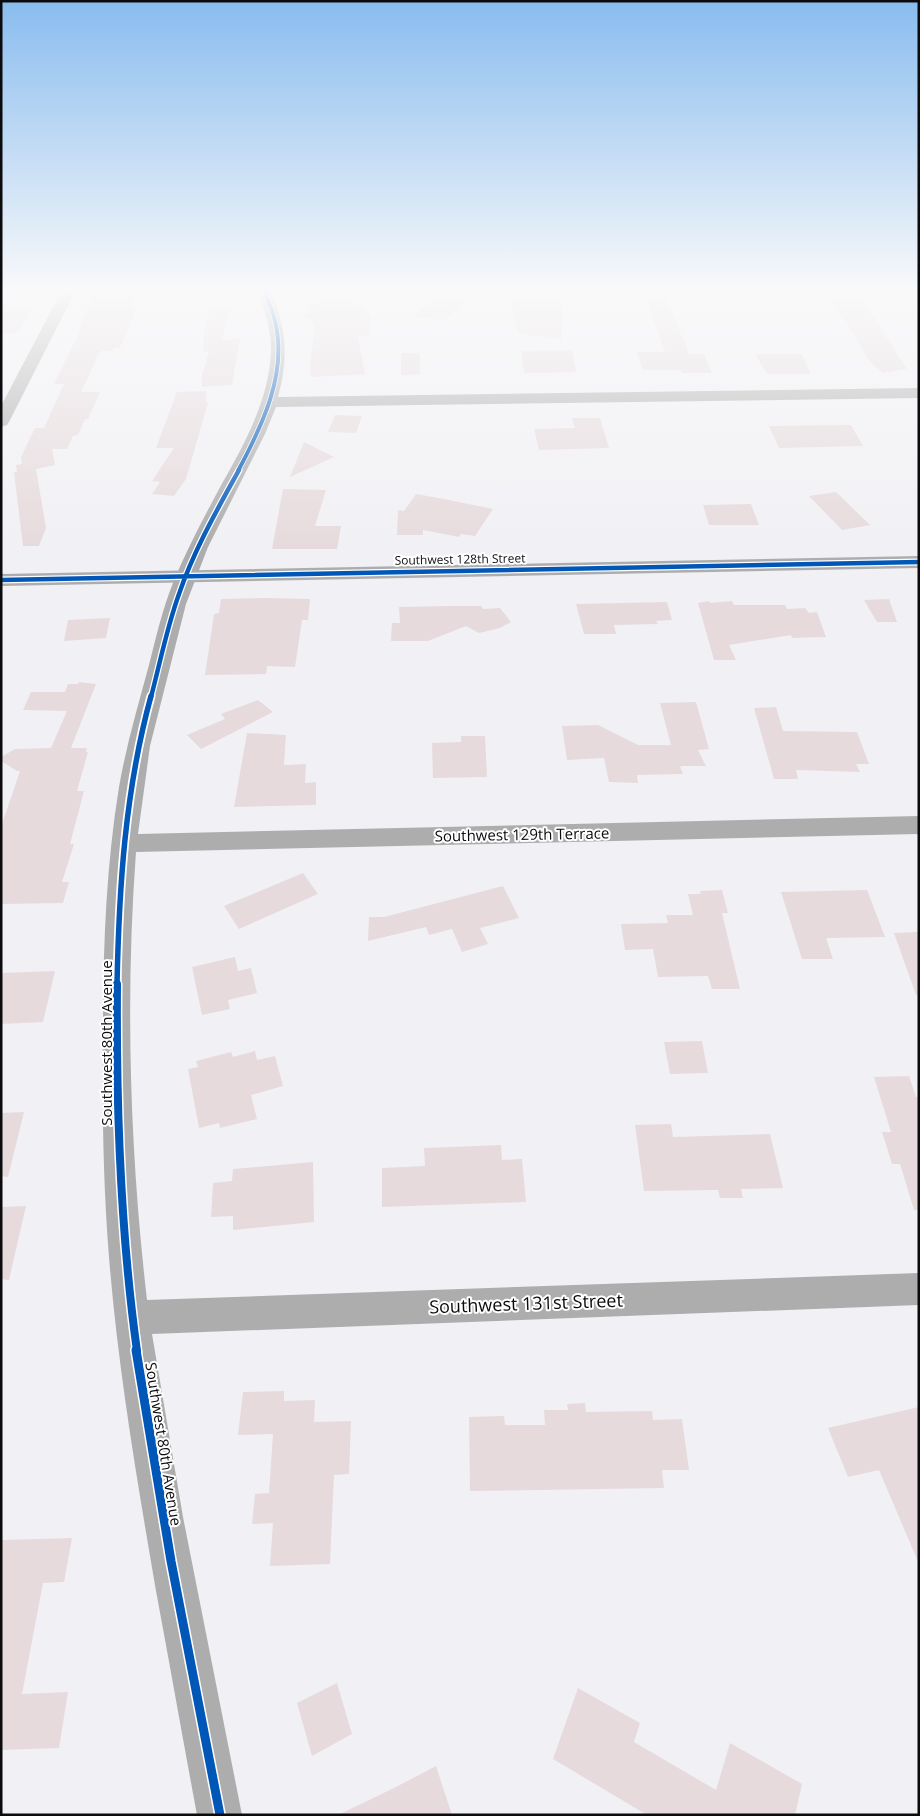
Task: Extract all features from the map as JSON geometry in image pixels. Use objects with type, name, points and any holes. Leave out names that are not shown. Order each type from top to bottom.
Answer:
[{"type":"street","points":[[1,422],[24,377]]},
{"type":"street","name":"Southwest 80th Avenue","points":[[220,1815],[163,1516],[139,1370],[122,1212],[118,1116],[118,961],[121,886],[132,781],[140,736],[181,588],[215,513],[254,441],[271,402],[275,377]]},
{"type":"street","points":[[271,402],[919,393]]},
{"type":"street","name":"Southwest 128th Street","points":[[1,580],[919,562]]},
{"type":"street","name":"Southwest 129th Terrace","points":[[126,843],[919,824]]},
{"type":"street","name":"Southwest 131st Street","points":[[133,1318],[919,1289]]},
{"type":"building","points":[[58,377],[88,377],[81,392],[100,392],[88,419],[85,419],[78,435],[73,436],[67,449],[52,449],[55,465],[36,469],[46,528],[39,546],[23,546],[14,472],[17,472],[16,465],[22,464],[21,457],[35,428],[44,428],[64,384],[54,384]]},
{"type":"building","points":[[202,377],[233,377],[232,385],[202,387]]},
{"type":"building","points":[[206,391],[206,402],[208,403],[186,479],[174,496],[152,494],[160,482],[152,481],[174,448],[156,448],[177,392]]},
{"type":"building","points":[[335,415],[362,416],[356,433],[328,432]]},
{"type":"building","points":[[572,418],[600,418],[609,448],[539,450],[534,429],[575,428]]},
{"type":"building","points":[[851,425],[863,446],[779,448],[769,426]]},
{"type":"building","points":[[304,442],[334,457],[290,477]]},
{"type":"building","points":[[283,489],[326,490],[315,526],[341,526],[337,549],[272,549]]},
{"type":"building","points":[[836,492],[870,525],[842,530],[809,496]]},
{"type":"building","points":[[416,494],[493,509],[475,536],[461,534],[459,537],[423,530],[423,535],[397,535],[398,510],[404,511]]},
{"type":"building","points":[[751,504],[759,525],[709,525],[703,505]]},
{"type":"building","points":[[221,599],[310,599],[308,620],[302,620],[295,667],[267,666],[266,674],[205,675],[214,614],[219,613]]},
{"type":"building","points":[[889,599],[897,622],[877,622],[864,600]]},
{"type":"building","points":[[709,601],[710,603],[732,601],[734,605],[785,605],[787,609],[805,608],[809,613],[817,612],[826,637],[792,638],[791,635],[729,645],[736,660],[714,660],[698,603]]},
{"type":"building","points":[[667,602],[672,620],[656,621],[658,624],[614,625],[616,634],[584,634],[576,604]]},
{"type":"building","points":[[481,606],[483,609],[500,608],[511,622],[500,628],[479,633],[466,626],[428,641],[391,641],[392,623],[400,623],[399,607]]},
{"type":"building","points":[[110,618],[106,638],[64,641],[68,620]]},
{"type":"building","points":[[79,682],[96,684],[71,748],[87,748],[86,752],[88,752],[77,791],[84,791],[70,844],[74,844],[62,882],[69,882],[63,903],[1,904],[1,827],[20,771],[1,761],[1,757],[15,749],[51,748],[67,711],[23,710],[31,692],[65,692],[68,684],[78,684]]},
{"type":"building","points":[[258,700],[273,712],[201,749],[187,735],[225,719],[221,714]]},
{"type":"building","points":[[696,702],[709,749],[698,750],[706,766],[680,766],[683,774],[637,775],[638,783],[609,782],[604,758],[567,760],[562,726],[598,725],[638,745],[671,745],[660,703]]},
{"type":"building","points":[[776,707],[783,731],[857,732],[869,764],[856,764],[860,772],[796,770],[798,779],[774,779],[754,708]]},
{"type":"building","points":[[247,733],[286,735],[284,765],[306,764],[305,783],[316,782],[316,805],[234,807]]},
{"type":"building","points":[[461,736],[485,736],[487,777],[433,778],[432,743],[461,742]]},
{"type":"building","points":[[303,873],[318,894],[239,929],[224,906]]},
{"type":"building","points":[[503,886],[519,918],[480,928],[488,944],[462,952],[452,929],[429,935],[426,927],[368,941],[369,917],[384,917]]},
{"type":"building","points":[[722,890],[728,913],[722,913],[740,989],[712,989],[708,976],[658,977],[653,949],[625,950],[621,924],[668,923],[666,915],[693,915],[688,894],[701,894],[700,891]]},
{"type":"building","points":[[867,890],[885,937],[826,938],[833,959],[802,959],[781,892]]},
{"type":"building","points":[[919,932],[919,995],[916,995],[894,933]]},
{"type":"building","points":[[235,957],[238,971],[251,968],[257,993],[228,1000],[230,1009],[202,1015],[192,967]]},
{"type":"building","points":[[55,971],[43,1022],[1,1024],[1,973]]},
{"type":"building","points":[[702,1041],[708,1073],[670,1074],[664,1042]]},
{"type":"building","points":[[255,1051],[257,1060],[275,1056],[283,1086],[251,1095],[257,1119],[220,1128],[219,1123],[199,1128],[188,1069],[198,1067],[196,1061],[231,1052],[233,1057]]},
{"type":"building","points":[[909,1076],[916,1097],[919,1097],[919,1210],[914,1210],[900,1164],[892,1164],[882,1132],[891,1132],[874,1077]]},
{"type":"building","points":[[24,1112],[8,1177],[1,1176],[1,1113]]},
{"type":"building","points":[[671,1124],[673,1137],[770,1134],[783,1188],[741,1189],[743,1198],[720,1198],[718,1190],[644,1191],[635,1125]]},
{"type":"building","points":[[501,1145],[502,1160],[522,1159],[526,1202],[382,1207],[382,1168],[425,1166],[424,1148]]},
{"type":"building","points":[[313,1162],[314,1222],[233,1230],[233,1216],[211,1217],[213,1183],[232,1181],[233,1169]]},
{"type":"building","points":[[26,1206],[9,1280],[1,1279],[1,1207]]},
{"type":"building","points":[[284,1391],[284,1401],[315,1400],[314,1422],[351,1421],[349,1474],[334,1475],[330,1564],[270,1566],[273,1523],[252,1524],[255,1494],[269,1493],[273,1434],[238,1435],[243,1392]]},
{"type":"building","points":[[585,1403],[586,1412],[652,1411],[653,1420],[682,1419],[689,1470],[662,1470],[664,1488],[470,1491],[469,1417],[504,1416],[505,1425],[545,1425],[544,1410],[568,1410],[567,1404]]},
{"type":"building","points":[[919,1407],[919,1564],[879,1470],[848,1477],[828,1428]]},
{"type":"building","points":[[72,1538],[64,1582],[43,1583],[22,1694],[68,1692],[59,1748],[1,1750],[1,1540]]},
{"type":"building","points":[[337,1683],[352,1734],[312,1756],[297,1703]]},
{"type":"building","points":[[578,1688],[640,1723],[634,1742],[716,1790],[730,1743],[802,1784],[795,1815],[647,1815],[553,1759]]},
{"type":"building","points":[[436,1766],[452,1815],[338,1815],[394,1788]]},
{"type":"cycle path","points":[[220,1815],[163,1517],[148,1430],[130,1299],[122,1211],[119,1138],[118,951],[126,821],[136,757],[170,624],[179,593],[199,547],[257,434],[268,406],[275,377]]},
{"type":"cycle path","points":[[1,580],[919,562]]}]
